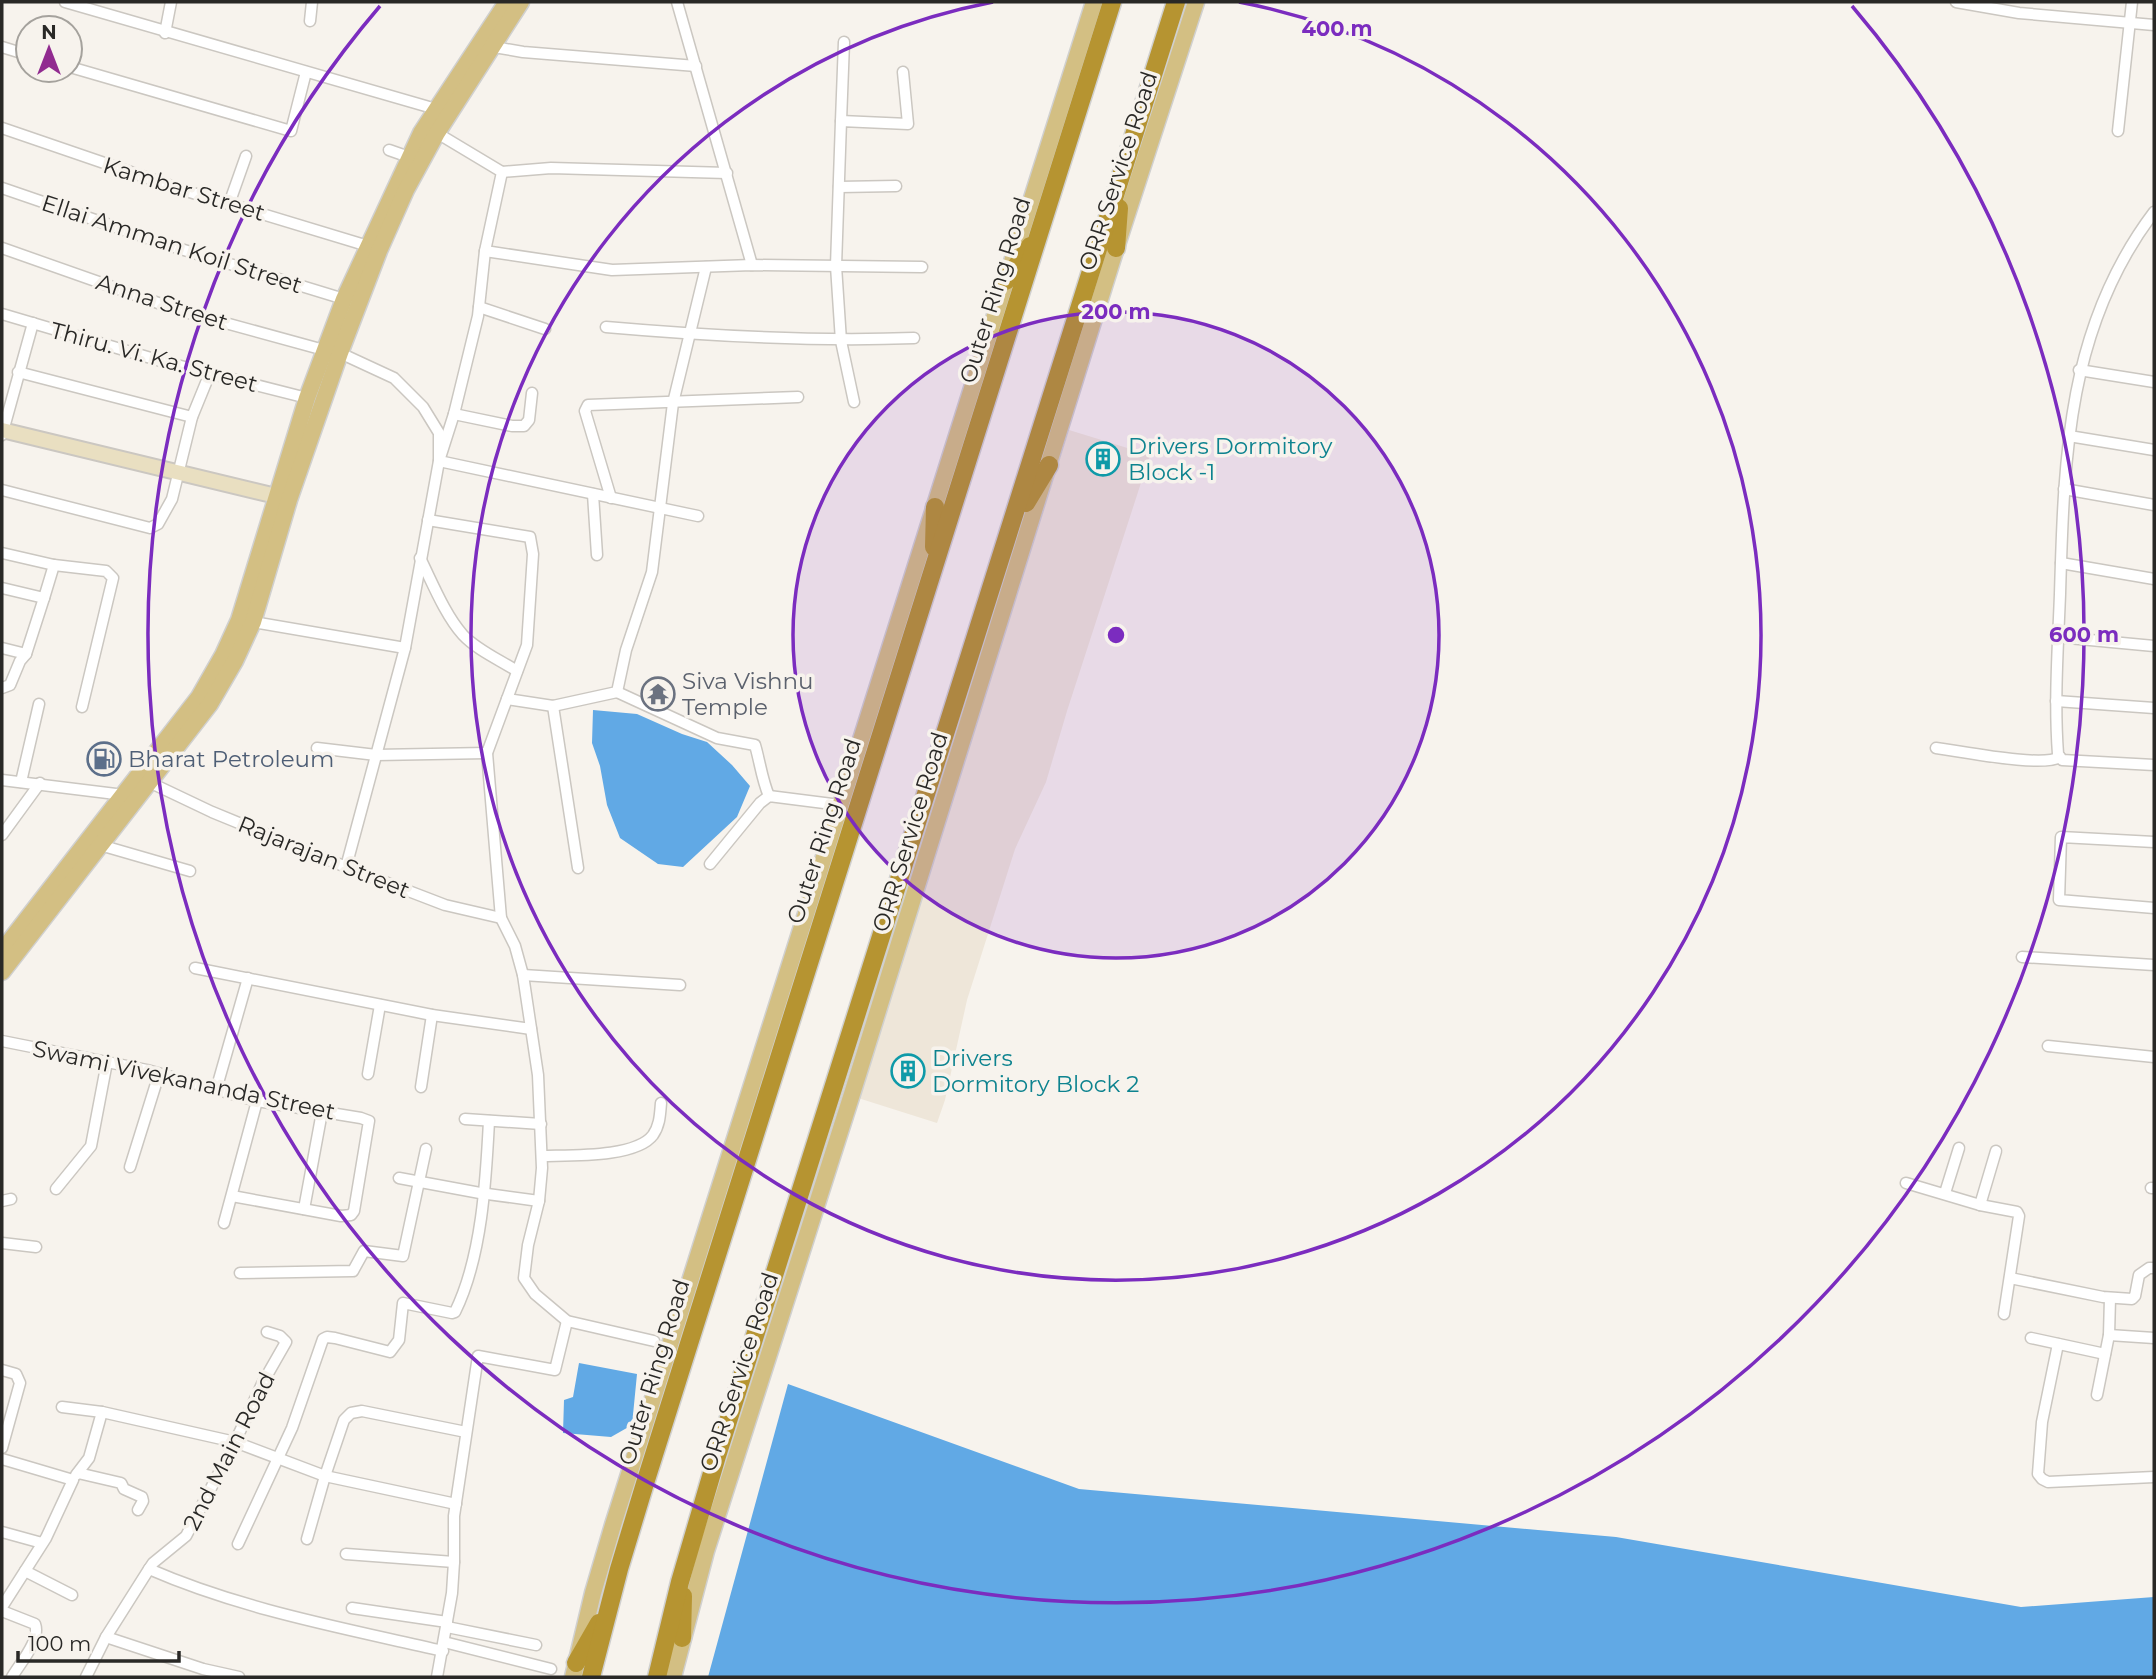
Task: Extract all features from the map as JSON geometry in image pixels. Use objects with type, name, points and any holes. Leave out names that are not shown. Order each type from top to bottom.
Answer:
[{"type":"highway","name":"Outer Ring Road","points":[[591,1677],[646,1480],[1112,2]]},
{"type":"highway","points":[[657,1677],[683,1572],[717,1456],[1176,2]]},
{"type":"highway","points":[[1116,248],[1120,180]]},
{"type":"highway","points":[[1006,281],[1040,231]]},
{"type":"highway","points":[[1012,526],[1049,465]]},
{"type":"highway","points":[[933,568],[935,507]]},
{"type":"highway","points":[[682,1638],[683,1572]]},
{"type":"highway","points":[[575,1670],[610,1603]]},
{"type":"main road","points":[[2,951],[210,704],[235,661],[253,622],[332,351],[344,299],[409,157],[436,110],[507,2]]},
{"type":"main road","points":[[145,779],[200,697],[239,620],[307,398],[332,351],[401,202],[437,133],[522,2]]},
{"type":"main road","points":[[575,1670],[613,1525],[1094,2]]},
{"type":"main road","name":"ORR Service Road","points":[[674,1677],[706,1550],[1196,2]]},
{"type":"main road","points":[[2,972],[100,845],[129,797]]},
{"type":"street","points":[[65,2],[436,110]]},
{"type":"street","points":[[165,33],[172,2]]},
{"type":"street","points":[[310,21],[312,2]]},
{"type":"street","points":[[677,2],[752,265]]},
{"type":"street","points":[[1956,2],[2019,13],[2154,25]]},
{"type":"street","points":[[2118,131],[2132,2]]},
{"type":"street","points":[[844,42],[836,266],[841,341],[854,402]]},
{"type":"street","points":[[494,47],[523,52],[696,66]]},
{"type":"street","points":[[84,71],[291,131],[306,72]]},
{"type":"street","points":[[841,121],[908,124],[904,72]]},
{"type":"street","name":"Kambar Street","points":[[2,128],[77,156],[368,246]]},
{"type":"street","points":[[437,133],[502,172],[551,168],[727,173]]},
{"type":"street","points":[[389,150],[409,157]]},
{"type":"street","points":[[229,204],[246,156]]},
{"type":"street","points":[[346,867],[405,648],[439,461],[454,414],[479,307],[485,251],[502,172]]},
{"type":"street","points":[[839,187],[896,186]]},
{"type":"street","name":"Ellai Amman Koil Street","points":[[2,188],[171,246],[344,299]]},
{"type":"street","points":[[2154,212],[2121,261],[2106,292],[2079,370],[2064,489],[2056,701],[2056,736],[2062,760],[2154,765]]},
{"type":"street","name":"Anna Street","points":[[2,248],[178,310],[332,351],[394,378],[423,407],[439,433],[439,461]]},
{"type":"street","points":[[485,251],[612,270],[752,265],[922,267]]},
{"type":"street","points":[[617,692],[626,650],[652,572],[673,403],[705,267]]},
{"type":"street","points":[[479,307],[545,329]]},
{"type":"street","name":"Thiru. Vi. Ka. Street","points":[[2,314],[307,398]]},
{"type":"street","points":[[33,323],[2,432],[276,496]]},
{"type":"street","points":[[606,327],[841,341],[914,338]]},
{"type":"street","points":[[2079,370],[2154,382]]},
{"type":"street","points":[[18,372],[192,417]]},
{"type":"street","points":[[2,490],[150,528],[158,524],[166,514],[177,482],[177,471],[192,417],[210,373]]},
{"type":"street","points":[[454,414],[524,426],[529,420],[532,393]]},
{"type":"street","points":[[611,498],[585,411],[588,405],[798,397]]},
{"type":"street","points":[[2069,436],[2154,450]]},
{"type":"street","points":[[439,461],[698,516]]},
{"type":"street","points":[[2064,489],[2154,505]]},
{"type":"street","points":[[593,494],[597,555]]},
{"type":"street","points":[[428,520],[530,537],[533,554],[527,645],[487,753],[501,918],[515,946],[523,975],[538,1075],[542,1156],[538,1201],[524,1278],[535,1294],[566,1321],[653,1341]]},
{"type":"street","points":[[2,553],[54,565],[106,571],[113,578],[82,706]]},
{"type":"street","points":[[420,558],[463,635],[517,671]]},
{"type":"street","points":[[2061,563],[2154,579]]},
{"type":"street","points":[[2,688],[9,685],[26,654],[54,565]]},
{"type":"street","points":[[2,588],[44,598]]},
{"type":"street","points":[[253,622],[405,648]]},
{"type":"street","points":[[2058,637],[2154,646]]},
{"type":"street","points":[[2,648],[26,654]]},
{"type":"street","points":[[507,698],[553,706],[617,692],[717,738],[755,746],[769,796]]},
{"type":"street","points":[[2056,701],[2154,708]]},
{"type":"street","points":[[21,782],[39,704]]},
{"type":"street","points":[[553,706],[578,868]]},
{"type":"street","points":[[317,748],[376,755],[487,753]]},
{"type":"street","points":[[1936,748],[2029,761],[2054,761],[2060,757]]},
{"type":"street","name":"Rajarajan Street","points":[[145,779],[212,812],[346,867],[444,905],[501,918]]},
{"type":"street","points":[[2,780],[129,797]]},
{"type":"street","points":[[2,835],[40,783]]},
{"type":"street","points":[[710,864],[760,803],[769,796],[840,805]]},
{"type":"street","points":[[2154,842],[2061,837],[2059,900],[2154,908]]},
{"type":"street","points":[[100,845],[190,871]]},
{"type":"street","points":[[2022,957],[2154,965]]},
{"type":"street","points":[[195,968],[432,1015],[531,1029]]},
{"type":"street","points":[[523,975],[680,985]]},
{"type":"street","points":[[216,1090],[248,978]]},
{"type":"street","points":[[368,1074],[380,1005]]},
{"type":"street","points":[[421,1087],[432,1015]]},
{"type":"street","name":"Swami Vivekananda Street","points":[[2,1041],[159,1074],[257,1101],[366,1119],[369,1128],[354,1211],[351,1215],[341,1216],[304,1209]]},
{"type":"street","points":[[2048,1046],[2154,1057]]},
{"type":"street","points":[[56,1189],[91,1146],[107,1062]]},
{"type":"street","points":[[130,1167],[159,1074]]},
{"type":"street","points":[[225,1223],[257,1101]]},
{"type":"street","points":[[542,1156],[601,1154],[639,1145],[655,1133],[659,1124],[661,1103]]},
{"type":"street","points":[[232,1196],[304,1209],[322,1112]]},
{"type":"street","points":[[465,1119],[541,1124]]},
{"type":"street","points":[[238,1544],[303,1402],[323,1339],[335,1338],[390,1352],[399,1340],[403,1303],[455,1312],[471,1265],[485,1194],[489,1121]]},
{"type":"street","points":[[1945,1193],[1959,1148]]},
{"type":"street","points":[[240,1273],[353,1272],[364,1251],[403,1256],[426,1149]]},
{"type":"street","points":[[1980,1205],[1996,1151]]},
{"type":"street","points":[[399,1178],[538,1201]]},
{"type":"street","points":[[1906,1183],[1980,1205],[2017,1212],[2019,1216],[2004,1314]]},
{"type":"street","points":[[2,1244],[36,1247]]},
{"type":"street","points":[[2010,1278],[2110,1298],[2132,1299],[2139,1275],[2149,1268],[2154,1268]]},
{"type":"street","points":[[2097,1395],[2109,1335],[2110,1298]]},
{"type":"street","points":[[437,1677],[444,1647],[454,1562],[454,1517],[478,1356],[555,1370],[566,1321]]},
{"type":"street","name":"2nd Main Road","points":[[86,1677],[106,1637],[149,1569],[186,1536],[286,1342],[280,1336],[267,1332]]},
{"type":"street","points":[[2109,1335],[2154,1338]]},
{"type":"street","points":[[2031,1338],[2105,1354]]},
{"type":"street","points":[[2058,1344],[2042,1422],[2038,1474],[2048,1482],[2154,1477]]},
{"type":"street","points":[[2,1370],[16,1374],[20,1383],[2,1448]]},
{"type":"street","points":[[62,1407],[102,1412],[235,1442],[325,1476],[456,1504]]},
{"type":"street","points":[[307,1539],[344,1420],[351,1413],[362,1411],[466,1432]]},
{"type":"street","points":[[12,1677],[37,1630],[35,1624],[2,1609],[42,1543],[76,1476],[89,1458],[102,1412]]},
{"type":"street","points":[[2,1459],[121,1483],[124,1489],[142,1497],[143,1501],[138,1510]]},
{"type":"street","points":[[2,1532],[42,1543]]},
{"type":"street","points":[[346,1554],[454,1562]]},
{"type":"street","points":[[149,1569],[216,1596],[266,1610],[551,1669]]},
{"type":"street","points":[[25,1571],[72,1595]]},
{"type":"street","points":[[352,1608],[447,1624],[536,1646]]},
{"type":"street","points":[[106,1637],[204,1669],[239,1677]]},
{"type":"shaded area","points":[[1069,430],[1150,455],[1046,782],[1015,849],[967,1000],[945,1100],[937,1123],[858,1098]]},
{"type":"water","points":[[593,710],[637,714],[707,742],[750,786],[737,817],[683,867],[658,864],[620,838],[607,805],[600,766],[592,743]]},
{"type":"water","points":[[579,1363],[637,1374],[632,1425],[611,1437],[563,1433],[564,1400],[573,1397]]},
{"type":"water","points":[[788,1384],[1079,1489],[1616,1537],[2021,1607],[2154,1597],[2154,1677],[708,1677]]},
{"type":"place","name":"Drivers Dormitory Block -1","points":[[1103,459]]},
{"type":"place","name":"Siva Vishnu Temple","points":[[658,694]]},
{"type":"place","name":"Bharat Petroleum","points":[[104,759]]},
{"type":"place","name":"Drivers Dormitory Block 2","points":[[908,1071]]}]
